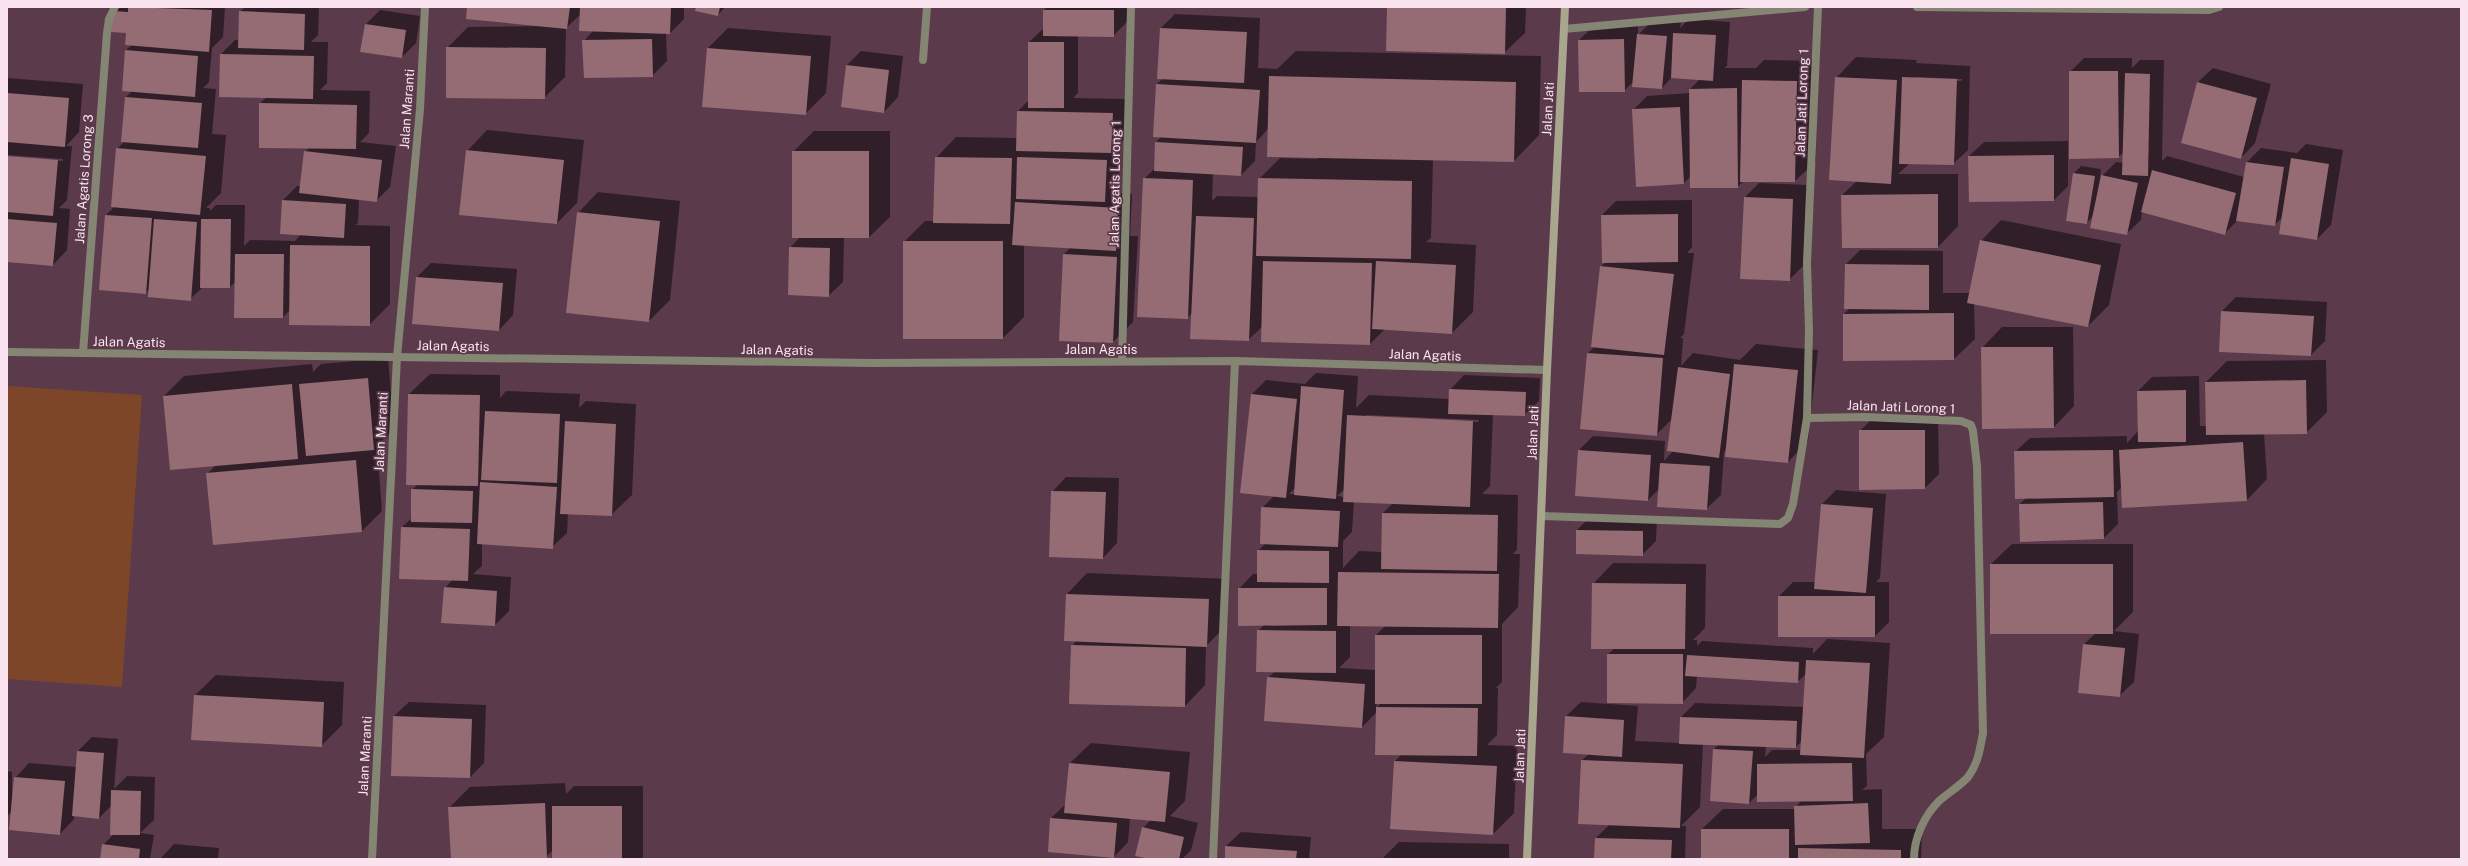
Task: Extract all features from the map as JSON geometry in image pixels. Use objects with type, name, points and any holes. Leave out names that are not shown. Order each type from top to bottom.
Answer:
[{"type":"street","name":"Jalan Agatis Lorong 3","points":[[83,353],[107,33],[109,19],[115,7]]},
{"type":"street","name":"Jalan Maranti","points":[[372,859],[397,357],[420,109],[425,7]]},
{"type":"street","points":[[923,60],[926,7]]},
{"type":"street","name":"Jalan Agatis Lorong 1","points":[[1122,361],[1131,7]]},
{"type":"street","name":"Jalan Jati","points":[[1527,859],[1547,370],[1565,7]]},
{"type":"street","points":[[1564,29],[1805,7]]},
{"type":"street","name":"Jalan Jati Lorong 1","points":[[1818,7],[1807,264],[1809,330],[1807,418],[1865,417],[1961,421],[1971,425],[1973,432],[1976,466],[1983,733],[1978,760],[1967,777],[1938,802],[1921,824],[1914,849],[1914,859]]},
{"type":"street","points":[[1917,7],[2209,10],[2219,7]]},
{"type":"street","name":"Jalan Agatis","points":[[7,352],[872,363],[1235,361],[1547,370]]},
{"type":"street","points":[[1213,859],[1235,361]]},
{"type":"street","points":[[1542,516],[1780,524],[1788,518],[1793,504],[1807,418]]},
{"type":"shaded area","points":[[7,386],[142,395],[122,687],[7,679]]},
{"type":"building","points":[[128,7],[212,10],[209,52],[125,45],[126,33],[111,32],[113,11],[128,12]]},
{"type":"building","points":[[467,7],[570,7],[567,29],[466,19]]},
{"type":"building","points":[[580,7],[671,7],[670,34],[579,31]]},
{"type":"building","points":[[696,7],[720,7],[718,16],[695,11]]},
{"type":"building","points":[[1387,7],[1506,7],[1505,54],[1386,51]]},
{"type":"building","points":[[1043,10],[1114,10],[1114,37],[1043,36]]},
{"type":"building","points":[[239,11],[305,14],[304,50],[238,48]]},
{"type":"building","points":[[365,24],[406,30],[402,58],[360,52]]},
{"type":"building","points":[[1160,28],[1247,32],[1244,83],[1157,79]]},
{"type":"building","points":[[1673,33],[1716,35],[1713,81],[1671,78]]},
{"type":"building","points":[[1637,34],[1667,36],[1662,89],[1632,87]]},
{"type":"building","points":[[652,39],[653,77],[584,78],[582,40]]},
{"type":"building","points":[[1624,39],[1625,92],[1579,92],[1578,40]]},
{"type":"building","points":[[1028,42],[1064,42],[1064,108],[1028,108]]},
{"type":"building","points":[[446,47],[546,48],[545,99],[446,98]]},
{"type":"building","points":[[707,48],[811,56],[806,115],[702,107]]},
{"type":"building","points":[[125,50],[198,56],[195,97],[122,91]]},
{"type":"building","points":[[220,54],[314,56],[313,99],[219,97]]},
{"type":"building","points":[[846,65],[889,70],[884,113],[841,107]]},
{"type":"building","points":[[2069,71],[2118,71],[2119,158],[2069,159]]},
{"type":"building","points":[[2125,73],[2150,74],[2148,176],[2122,175]]},
{"type":"building","points":[[1269,76],[1516,82],[1514,162],[1267,157]]},
{"type":"building","points":[[1835,77],[1897,80],[1891,184],[1829,180]]},
{"type":"building","points":[[1902,77],[1957,79],[1954,165],[1899,164]]},
{"type":"building","points":[[1742,80],[1797,81],[1795,182],[1740,182]]},
{"type":"building","points":[[2197,82],[2257,98],[2241,159],[2181,143]]},
{"type":"building","points":[[1156,84],[1260,90],[1256,143],[1153,137]]},
{"type":"building","points":[[1737,88],[1738,188],[1690,188],[1689,89]]},
{"type":"building","points":[[7,93],[69,98],[65,147],[7,142]]},
{"type":"building","points":[[125,97],[202,103],[198,148],[121,142]]},
{"type":"building","points":[[259,103],[357,105],[356,149],[259,148]]},
{"type":"building","points":[[1680,107],[1684,184],[1636,187],[1632,109]]},
{"type":"building","points":[[1017,111],[1113,113],[1111,153],[1016,151]]},
{"type":"building","points":[[1155,142],[1243,147],[1241,176],[1154,171]]},
{"type":"building","points":[[116,148],[206,156],[200,215],[111,207]]},
{"type":"building","points":[[466,150],[564,160],[557,224],[459,215]]},
{"type":"building","points":[[304,151],[382,160],[377,202],[299,193]]},
{"type":"building","points":[[792,151],[869,151],[869,238],[792,238]]},
{"type":"building","points":[[2054,155],[2054,201],[1969,202],[1968,156]]},
{"type":"building","points":[[7,156],[58,160],[53,216],[7,212]]},
{"type":"building","points":[[935,157],[1012,158],[1010,224],[933,223]]},
{"type":"building","points":[[1017,157],[1107,160],[1105,202],[1016,199]]},
{"type":"building","points":[[2291,158],[2329,164],[2317,240],[2279,234]]},
{"type":"building","points":[[2246,162],[2284,167],[2275,226],[2236,221]]},
{"type":"building","points":[[2152,170],[2236,193],[2225,235],[2141,212]]},
{"type":"building","points":[[2073,173],[2095,176],[2087,224],[2066,221]]},
{"type":"building","points":[[2101,175],[2138,183],[2127,235],[2090,228]]},
{"type":"building","points":[[1143,178],[1193,180],[1188,319],[1137,317]]},
{"type":"building","points":[[1258,178],[1412,181],[1411,259],[1256,256]]},
{"type":"building","points":[[1938,194],[1938,248],[1842,248],[1841,195]]},
{"type":"building","points":[[1744,197],[1793,199],[1790,281],[1740,279]]},
{"type":"building","points":[[282,200],[346,204],[344,238],[280,234]]},
{"type":"building","points":[[1015,202],[1118,208],[1116,251],[1012,245]]},
{"type":"building","points":[[577,212],[660,221],[649,322],[566,313]]},
{"type":"building","points":[[1678,214],[1678,262],[1602,263],[1601,215]]},
{"type":"building","points":[[105,215],[152,218],[146,294],[99,290]]},
{"type":"building","points":[[1196,216],[1254,218],[1249,341],[1190,339]]},
{"type":"building","points":[[7,219],[57,223],[53,266],[7,262]]},
{"type":"building","points":[[154,219],[197,222],[191,301],[148,297]]},
{"type":"building","points":[[201,219],[231,219],[230,288],[200,288]]},
{"type":"building","points":[[1980,240],[2101,265],[2088,327],[1967,303]]},
{"type":"building","points":[[903,241],[1003,241],[1003,339],[903,339]]},
{"type":"building","points":[[290,245],[370,246],[370,326],[289,325]]},
{"type":"building","points":[[789,247],[830,248],[829,297],[788,295]]},
{"type":"building","points":[[235,254],[284,254],[283,318],[234,318]]},
{"type":"building","points":[[1063,254],[1117,257],[1113,343],[1059,341]]},
{"type":"building","points":[[1263,261],[1372,263],[1370,345],[1261,342]]},
{"type":"building","points":[[1376,261],[1456,265],[1452,334],[1372,329]]},
{"type":"building","points":[[1845,264],[1929,265],[1929,310],[1844,309]]},
{"type":"building","points":[[1600,266],[1674,274],[1664,355],[1591,347]]},
{"type":"building","points":[[416,277],[503,283],[499,331],[412,324]]},
{"type":"building","points":[[2221,311],[2314,316],[2311,356],[2219,352]]},
{"type":"building","points":[[1954,313],[1954,360],[1843,361],[1843,314]]},
{"type":"building","points":[[1981,347],[2053,347],[2054,428],[1982,429]]},
{"type":"building","points":[[1587,353],[1663,358],[1657,436],[1580,429]]},
{"type":"building","points":[[1734,364],[1798,370],[1788,463],[1725,457]]},
{"type":"building","points":[[1678,367],[1730,374],[1719,458],[1667,451]]},
{"type":"building","points":[[368,378],[374,450],[306,456],[299,384]]},
{"type":"building","points":[[2306,380],[2307,434],[2206,435],[2205,382]]},
{"type":"building","points":[[292,384],[298,459],[170,470],[163,396]]},
{"type":"building","points":[[1301,386],[1344,390],[1336,499],[1294,495]]},
{"type":"building","points":[[1449,389],[1526,392],[1525,416],[1448,414]]},
{"type":"building","points":[[2186,390],[2186,442],[2138,442],[2137,391]]},
{"type":"building","points":[[408,394],[480,395],[478,486],[406,485]]},
{"type":"building","points":[[1251,394],[1297,399],[1286,498],[1240,493]]},
{"type":"building","points":[[485,411],[560,414],[557,483],[481,480]]},
{"type":"building","points":[[1347,415],[1473,421],[1470,507],[1343,502]]},
{"type":"building","points":[[565,421],[616,424],[612,516],[560,514]]},
{"type":"building","points":[[1859,430],[1925,430],[1925,489],[1859,490]]},
{"type":"building","points":[[2243,442],[2247,501],[2122,508],[2119,450]]},
{"type":"building","points":[[1578,450],[1651,455],[1648,501],[1575,496]]},
{"type":"building","points":[[2113,450],[2114,497],[2015,499],[2014,451]]},
{"type":"building","points":[[356,460],[362,532],[213,545],[206,473]]},
{"type":"building","points":[[1660,463],[1710,466],[1707,510],[1657,507]]},
{"type":"building","points":[[480,482],[557,487],[553,549],[477,544]]},
{"type":"building","points":[[411,489],[473,491],[472,523],[411,522]]},
{"type":"building","points":[[1051,491],[1106,492],[1103,559],[1049,557]]},
{"type":"building","points":[[2103,502],[2104,539],[2020,542],[2019,504]]},
{"type":"building","points":[[1821,504],[1873,508],[1866,593],[1814,589]]},
{"type":"building","points":[[1261,507],[1340,511],[1338,547],[1260,544]]},
{"type":"building","points":[[1382,513],[1498,515],[1497,571],[1381,569]]},
{"type":"building","points":[[401,527],[470,529],[468,581],[399,579]]},
{"type":"building","points":[[1576,530],[1643,531],[1643,556],[1576,554]]},
{"type":"building","points":[[1257,550],[1329,551],[1329,583],[1257,582]]},
{"type":"building","points":[[1990,564],[2113,564],[2113,634],[1990,634]]},
{"type":"building","points":[[1338,572],[1499,574],[1498,628],[1337,626]]},
{"type":"building","points":[[1592,583],[1686,584],[1685,649],[1591,649]]},
{"type":"building","points":[[444,587],[497,591],[495,626],[441,623]]},
{"type":"building","points":[[1238,588],[1327,588],[1327,625],[1238,626]]},
{"type":"building","points":[[1066,594],[1209,599],[1207,647],[1064,641]]},
{"type":"building","points":[[1778,596],[1875,596],[1875,637],[1778,637]]},
{"type":"building","points":[[1257,630],[1336,631],[1336,673],[1256,672]]},
{"type":"building","points":[[1375,635],[1482,635],[1482,704],[1375,704]]},
{"type":"building","points":[[2083,644],[2125,648],[2120,697],[2078,693]]},
{"type":"building","points":[[1071,645],[1186,648],[1185,707],[1069,704]]},
{"type":"building","points":[[1607,654],[1683,654],[1683,704],[1607,703]]},
{"type":"building","points":[[1687,655],[1799,662],[1798,683],[1685,676]]},
{"type":"building","points":[[1806,660],[1870,663],[1864,758],[1800,755]]},
{"type":"building","points":[[1267,677],[1365,684],[1362,728],[1264,721]]},
{"type":"building","points":[[194,695],[324,702],[322,747],[191,740]]},
{"type":"building","points":[[1376,707],[1478,708],[1477,756],[1375,755]]},
{"type":"building","points":[[393,716],[472,719],[470,778],[391,776]]},
{"type":"building","points":[[1565,716],[1624,720],[1622,757],[1563,753]]},
{"type":"building","points":[[1680,717],[1797,721],[1796,748],[1679,744]]},
{"type":"building","points":[[1713,749],[1753,751],[1749,804],[1710,801]]},
{"type":"building","points":[[77,751],[104,753],[99,819],[72,816]]},
{"type":"building","points":[[1581,760],[1683,764],[1680,828],[1578,824]]},
{"type":"building","points":[[1394,761],[1497,766],[1493,835],[1390,829]]},
{"type":"building","points":[[1069,763],[1170,772],[1165,822],[1064,813]]},
{"type":"building","points":[[1852,763],[1853,801],[1757,802],[1757,764]]},
{"type":"building","points":[[14,777],[65,781],[60,835],[9,830]]},
{"type":"building","points":[[111,790],[141,791],[140,835],[110,835]]},
{"type":"building","points":[[545,803],[547,858],[451,859],[448,807]]},
{"type":"building","points":[[1868,803],[1870,843],[1795,845],[1794,806]]},
{"type":"building","points":[[552,806],[622,806],[622,859],[552,859]]},
{"type":"building","points":[[1050,818],[1117,823],[1114,858],[1048,852]]},
{"type":"building","points":[[1142,827],[1184,837],[1179,859],[1150,859],[1135,856]]},
{"type":"building","points":[[1701,829],[1789,829],[1789,859],[1701,859]]},
{"type":"building","points":[[1595,838],[1672,840],[1671,859],[1594,859]]},
{"type":"building","points":[[102,844],[140,849],[139,859],[100,859]]},
{"type":"building","points":[[1225,846],[1297,851],[1296,859],[1225,859]]},
{"type":"building","points":[[1798,848],[1901,850],[1901,859],[1798,859]]}]
